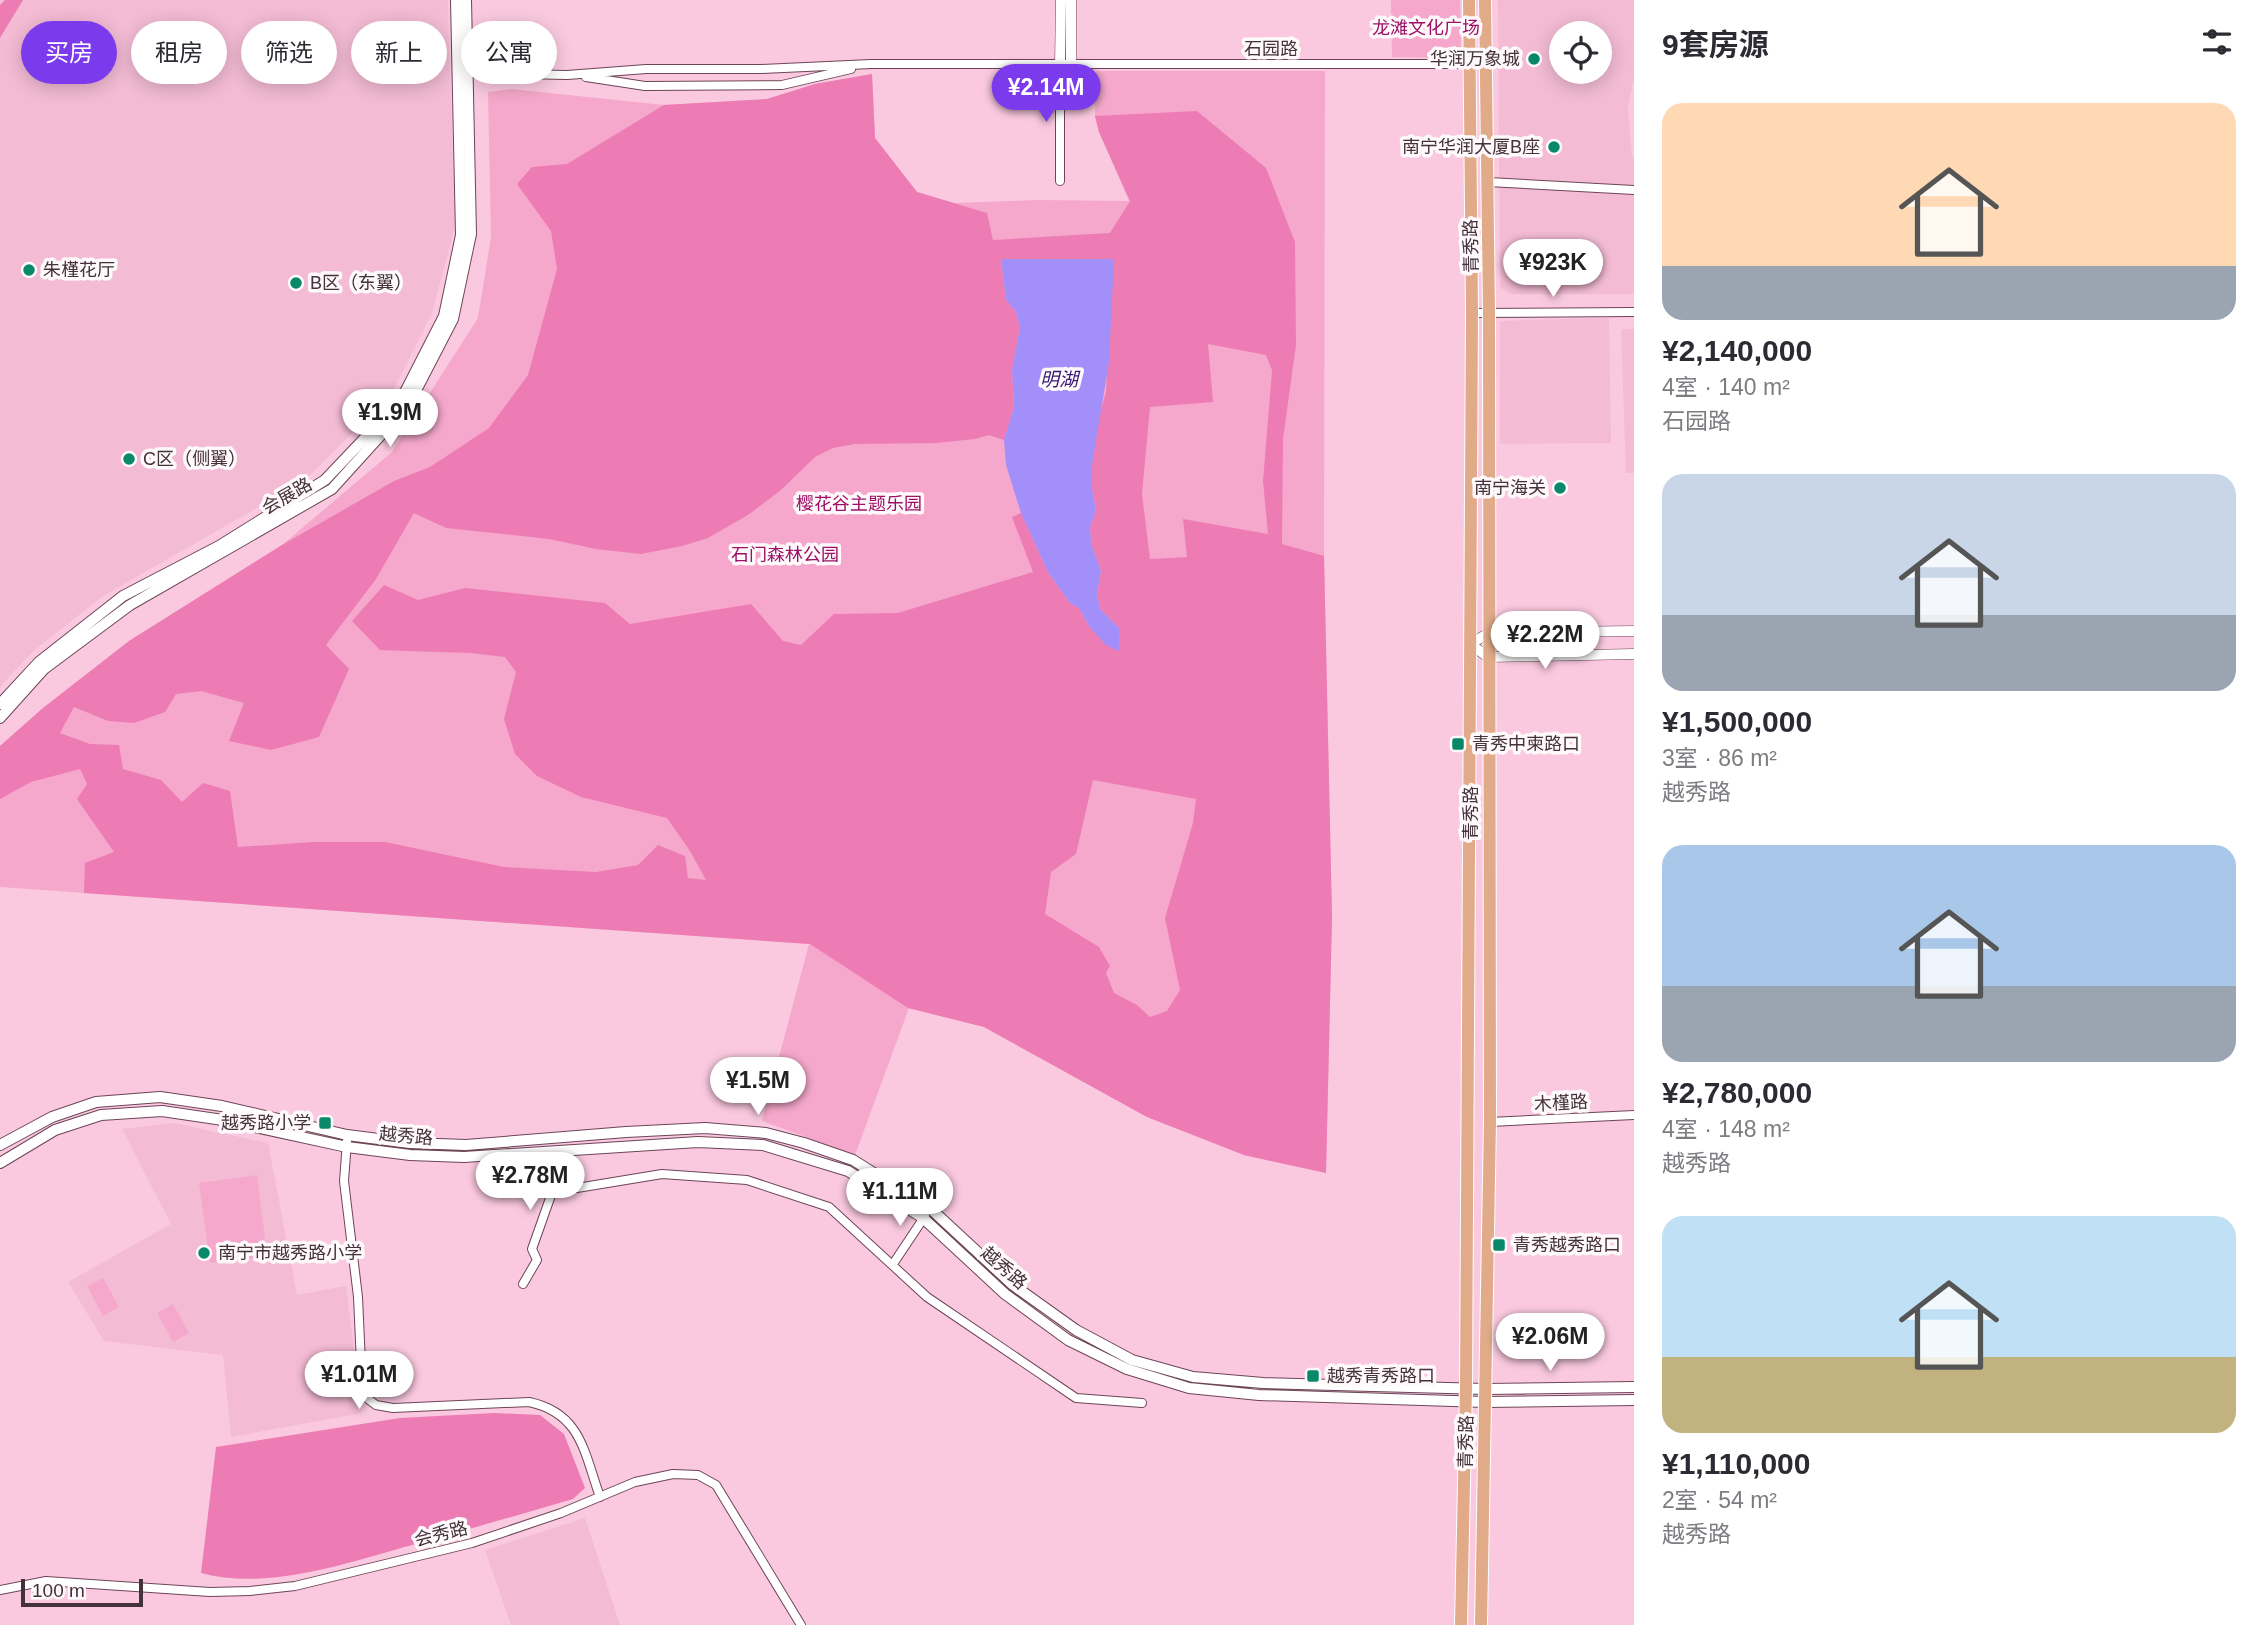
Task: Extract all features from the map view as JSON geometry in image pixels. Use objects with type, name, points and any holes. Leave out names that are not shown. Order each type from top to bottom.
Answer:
[{"type":"main road","name":"会展路","points":[[0,704],[39,662],[123,596],[219,546],[325,480],[401,400],[444,316],[461,235],[456,0]]},
{"type":"main road","name":"会展路","points":[[466,0],[466,21]]},
{"type":"main road","name":"青秀路","points":[[1461,1625],[1466,1395],[1471,644],[1469,0]]},
{"type":"main road","name":"青秀路","points":[[1481,1625],[1490,1122],[1489,313],[1485,0]]},
{"type":"main road","name":"会展路","points":[[0,718],[44,669],[130,605],[332,489],[409,404],[453,319],[471,234],[467,84]]},
{"type":"main road","name":"越秀路","points":[[0,1145],[52,1117],[96,1102],[160,1097],[222,1106],[347,1135],[410,1143],[466,1144],[705,1128],[766,1133],[853,1160],[931,1209],[1013,1285],[1076,1330],[1132,1360],[1193,1377],[1466,1395]]},
{"type":"main road","name":"越秀路","points":[[0,1163],[55,1130],[101,1115],[162,1111],[223,1120],[346,1147],[410,1155],[464,1157],[698,1142],[763,1145],[848,1171],[923,1218],[1005,1294],[1068,1340],[1127,1370],[1189,1388],[1259,1395],[1466,1395]]},
{"type":"main road","points":[[1485,1396],[1634,1387]]},
{"type":"main road","points":[[1466,1395],[1634,1400]]},
{"type":"street","points":[[1061,0],[1066,66]]},
{"type":"street","points":[[1060,181],[1071,0]]},
{"type":"street","name":"石园路","points":[[557,75],[646,69],[761,69],[871,64],[1471,64]]},
{"type":"street","name":"石园路","points":[[567,75],[645,86],[782,85],[871,64]]},
{"type":"street","points":[[1488,182],[1634,190]]},
{"type":"street","points":[[1472,313],[1634,312]]},
{"type":"street","points":[[1634,631],[1489,633],[1471,644],[1488,657],[1634,654]]},
{"type":"street","name":"木槿路","points":[[1490,1122],[1634,1115]]},
{"type":"street","points":[[347,1135],[344,1181],[358,1297],[359,1365],[362,1386],[368,1399],[376,1405],[393,1408],[528,1402],[548,1406],[564,1417],[576,1432],[600,1497]]},
{"type":"street","points":[[523,1284],[537,1260],[532,1249],[567,1150]]},
{"type":"street","points":[[577,1188],[662,1174],[747,1180],[829,1207],[927,1297],[1076,1398],[1142,1403]]},
{"type":"street","points":[[893,1264],[931,1209]]},
{"type":"street","name":"会秀路","points":[[0,1590],[46,1581],[210,1592],[295,1586],[472,1543],[561,1513],[635,1482],[673,1474],[698,1475],[716,1485],[801,1625]]},
{"type":"shaded area","points":[[0,0],[448,0],[455,226],[432,313],[391,395],[304,481],[103,596],[32,652],[0,687]]},
{"type":"shaded area","points":[[5,0],[23,0],[0,38],[0,5]]},
{"type":"shaded area","points":[[1498,0],[1634,0],[1634,78],[1628,107],[1634,163],[1634,294],[1510,294],[1500,287]]},
{"type":"shaded area","name":"石门森林公园","points":[[872,74],[875,138],[917,192],[987,213],[993,240],[1110,233],[1130,201],[1099,132],[1095,116],[1197,111],[1266,168],[1295,242],[1296,345],[1283,439],[1282,544],[1324,556],[1332,917],[1326,1173],[1244,1155],[1147,1117],[984,1027],[908,1008],[810,944],[84,893],[85,863],[114,852],[77,799],[87,784],[80,769],[31,782],[0,799],[0,746],[43,708],[129,641],[282,545],[394,481],[430,467],[489,428],[528,375],[557,269],[551,231],[517,184],[532,167],[567,164],[664,105],[767,99],[815,84]],"holes":[[[1001,260],[1109,337],[1106,392],[1098,420],[1092,465],[1092,489],[1096,510],[1090,527],[1091,544],[1101,571],[1097,594],[1100,609],[1119,628],[1089,626],[1079,608],[1070,603],[1048,572],[1021,513],[1012,517],[1033,572],[898,613],[834,614],[801,645],[783,641],[751,604],[630,624],[605,603],[465,588],[418,600],[384,585],[352,621],[380,650],[505,657],[516,672],[504,719],[515,754],[537,776],[581,797],[667,818],[706,880],[688,878],[685,856],[658,845],[638,865],[596,872],[504,867],[385,842],[313,842],[238,847],[230,791],[203,783],[182,802],[161,780],[123,769],[119,745],[90,744],[60,733],[74,707],[108,721],[134,723],[165,712],[176,694],[201,691],[244,703],[229,741],[271,750],[319,737],[349,669],[326,645],[376,579],[414,513],[446,528],[549,539],[596,549],[641,554],[708,538],[748,515],[781,490],[815,457],[833,448],[855,444],[936,443],[989,435],[1004,440],[1014,407],[1012,370],[1020,328],[1016,312],[1006,300]],[[1208,344],[1266,355],[1272,370],[1263,481],[1268,534],[1183,519],[1187,557],[1150,559],[1142,494],[1150,407],[1213,402]],[[1093,780],[1196,799],[1193,823],[1165,918],[1180,990],[1167,1011],[1150,1017],[1137,1005],[1114,993],[1106,973],[1110,966],[1099,947],[1045,914],[1051,872],[1076,854]]]},
{"type":"shaded area","points":[[1609,318],[1611,443],[1500,444],[1500,321]]},
{"type":"shaded area","points":[[1621,329],[1634,329],[1634,473],[1626,473]]},
{"type":"shaded area","name":"南宁市越秀路小学","points":[[173,1123],[268,1143],[297,1295],[346,1286],[362,1413],[231,1437],[223,1355],[104,1341],[68,1282],[171,1224],[122,1129]]},
{"type":"shaded area","points":[[494,1413],[540,1415],[564,1434],[585,1488],[573,1499],[307,1573],[253,1579],[201,1573],[216,1447],[400,1418]]},
{"type":"shaded area","points":[[585,1518],[620,1625],[511,1625],[485,1550]]},
{"type":"green space","name":"龙滩文化广场","points":[[1391,0],[1460,0],[1461,58],[1392,57]]},
{"type":"green space","name":"石门森林公园","points":[[1096,71],[1325,71],[1324,556],[1332,917],[1326,1173],[1244,1155],[1147,1117],[984,1027],[909,1008],[855,1155],[762,1121],[809,944],[0,887],[0,746],[43,708],[129,641],[282,545],[392,452],[478,318],[491,237],[488,92],[511,89],[664,105],[767,99],[815,84],[872,74],[875,138],[917,192],[954,203],[1129,201],[1099,132],[1095,116]]},
{"type":"green space","points":[[257,1175],[267,1256],[210,1263],[199,1183]]},
{"type":"green space","points":[[103,1278],[119,1307],[103,1316],[87,1286]]},
{"type":"green space","points":[[173,1304],[189,1333],[173,1342],[157,1313]]},
{"type":"water","name":"明湖","points":[[1001,259],[1114,259],[1109,362],[1092,465],[1092,489],[1096,510],[1090,527],[1091,544],[1101,571],[1097,594],[1100,609],[1119,628],[1119,651],[1106,645],[1048,572],[1021,513],[1006,465],[1004,440],[1014,407],[1012,369],[1020,328],[1016,312],[1006,300]]},
{"type":"place","name":"华润万象城","points":[[1534,59]]},
{"type":"place","name":"南宁华润大厦B座","points":[[1554,147]]},
{"type":"place","name":"朱槿花厅","points":[[29,270]]},
{"type":"place","name":"B区（东翼）","points":[[296,283]]},
{"type":"place","name":"C区（侧翼）","points":[[129,459]]},
{"type":"place","name":"南宁海关","points":[[1560,488]]},
{"type":"place","name":"青秀中柬路口","points":[[1458,744]]},
{"type":"place","name":"越秀路小学","points":[[325,1123]]},
{"type":"place","name":"青秀越秀路口","points":[[1499,1245]]},
{"type":"place","name":"南宁市越秀路小学","points":[[204,1253]]},
{"type":"place","name":"越秀青秀路口","points":[[1313,1376]]},
{"type":"park label","name":"樱花谷主题乐园","points":[[859,504]]}]
